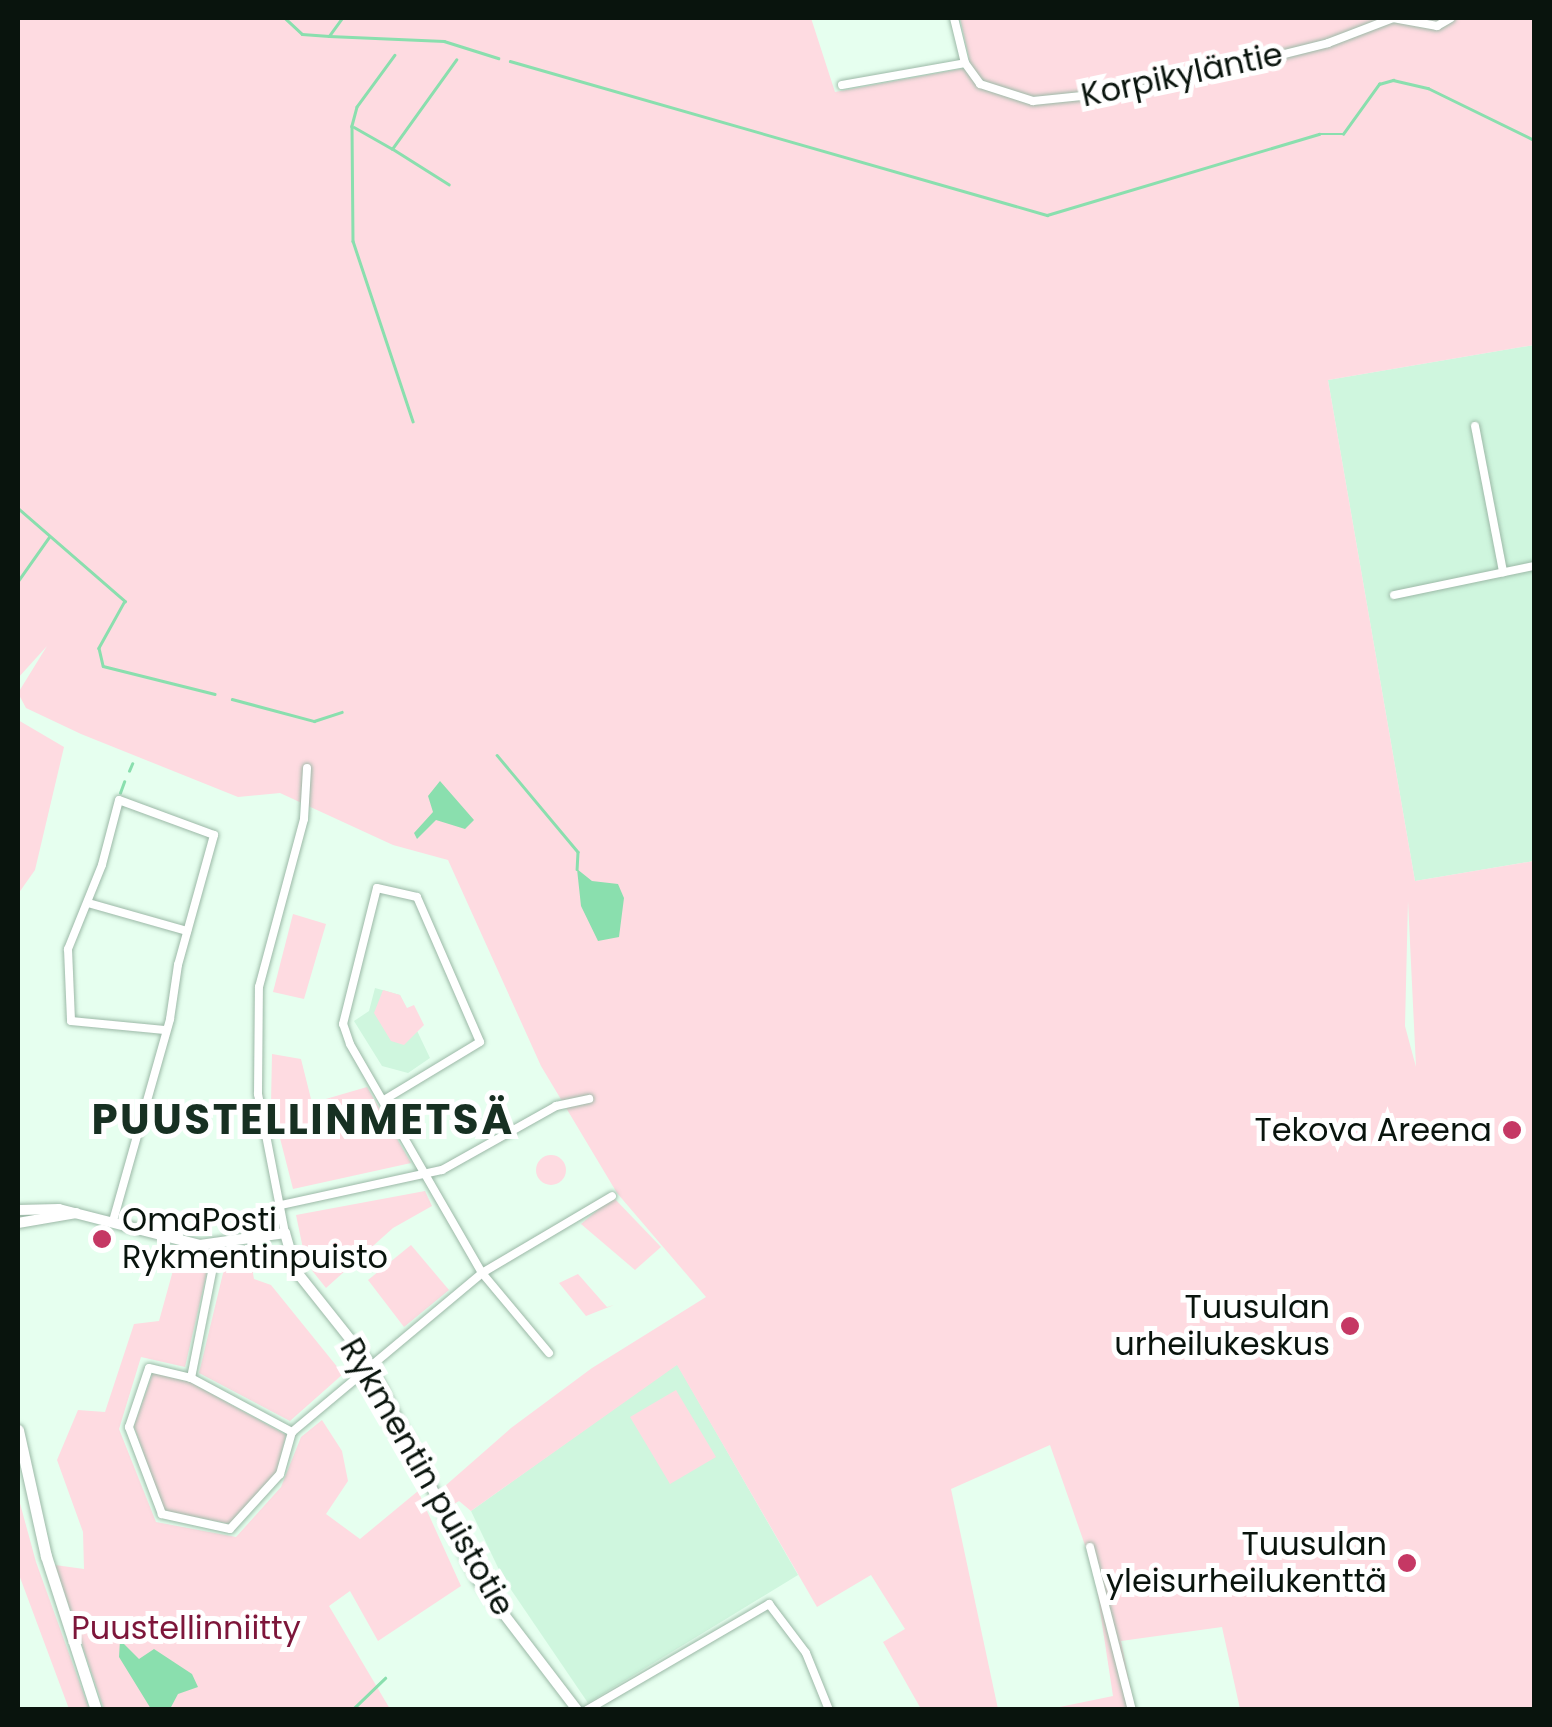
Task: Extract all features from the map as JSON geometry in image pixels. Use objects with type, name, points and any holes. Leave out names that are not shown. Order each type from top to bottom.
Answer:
[{"type":"main road","points":[[18,1430],[46,1556],[96,1710]]},
{"type":"street","points":[[842,85],[965,64],[954,18]]},
{"type":"street","name":"Korpikyläntie","points":[[965,64],[994,92],[1033,101],[1068,100],[1140,90],[1328,43],[1392,18],[1437,26],[1450,18]]},
{"type":"street","points":[[1476,426],[1503,572]]},
{"type":"street","points":[[1394,595],[1534,566]]},
{"type":"street","name":"Rykmentin puistotie","points":[[307,768],[304,819],[259,987],[258,1094],[285,1233],[296,1271],[370,1364],[489,1597],[578,1710]]},
{"type":"street","points":[[113,1221],[165,1030],[214,835],[119,800],[88,903],[68,948],[71,1021],[165,1030]]},
{"type":"street","points":[[384,1100],[480,1042],[417,897],[377,888],[344,1010],[350,1044],[482,1273],[549,1353]]},
{"type":"street","points":[[88,903],[187,931]]},
{"type":"street","points":[[281,1205],[426,1174],[556,1106],[589,1099]]},
{"type":"street","points":[[292,1432],[191,1378],[149,1368],[129,1427],[162,1514],[230,1529],[280,1474],[292,1432],[370,1364],[482,1273],[612,1196]]},
{"type":"street","points":[[18,1210],[78,1212],[217,1246],[285,1233]]},
{"type":"street","points":[[18,1223],[78,1212]]},
{"type":"street","points":[[191,1378],[217,1246]]},
{"type":"street","points":[[1090,1547],[1132,1710]]},
{"type":"street","points":[[588,1710],[769,1604],[806,1653],[829,1710]]},
{"type":"shaded area","points":[[1534,345],[1534,861],[1415,881],[1328,380]]},
{"type":"shaded area","points":[[440,781],[474,820],[465,829],[436,820],[417,839],[414,833],[433,812],[428,796]]},
{"type":"shaded area","points":[[577,869],[592,881],[618,884],[624,898],[619,937],[598,941],[581,906]]},
{"type":"shaded area","points":[[375,988],[400,995],[430,1058],[408,1073],[382,1066],[354,1021],[369,1011]]},
{"type":"shaded area","points":[[677,1364],[798,1575],[588,1703],[503,1578],[471,1511]]},
{"type":"shaded area","points":[[120,1640],[139,1659],[154,1649],[192,1674],[198,1687],[178,1694],[170,1709],[151,1709],[119,1657]]},
{"type":"green space","points":[[18,18],[811,18],[835,92],[971,67],[960,18],[1534,18],[1534,345],[1328,380],[1415,881],[1534,861],[1534,1709],[1240,1709],[1222,1627],[1121,1641],[1135,1709],[1050,1709],[1113,1696],[1094,1571],[1050,1445],[951,1489],[998,1709],[921,1709],[883,1642],[905,1629],[871,1575],[817,1607],[677,1365],[471,1511],[459,1501],[454,1504],[445,1486],[511,1428],[592,1368],[706,1297],[617,1193],[541,1066],[448,860],[393,845],[280,793],[238,797],[26,708],[18,693],[47,646],[18,678]],"holes":[[[1408,901],[1416,1067],[1405,1026]]]},
{"type":"green space","points":[[18,720],[64,747],[35,870],[18,894]]},
{"type":"green space","points":[[293,914],[326,924],[304,999],[273,992]]},
{"type":"green space","points":[[383,990],[400,995],[407,1008],[414,1005],[424,1025],[404,1045],[391,1041],[374,1013]]},
{"type":"green space","points":[[272,1054],[301,1059],[312,1103],[367,1087],[411,1163],[293,1189],[271,1103]]},
{"type":"green space","points":[[551,1155],[565,1164],[566,1170],[557,1184],[551,1185],[537,1176],[536,1170],[545,1156]]},
{"type":"green space","points":[[425,1191],[432,1206],[393,1228],[326,1288],[306,1263],[296,1215]]},
{"type":"green space","points":[[613,1197],[661,1247],[635,1270],[581,1224]]},
{"type":"green space","points":[[411,1245],[449,1290],[404,1327],[368,1280]]},
{"type":"green space","name":"Puustellinniitty","points":[[177,1256],[209,1263],[185,1367],[141,1357],[119,1429],[156,1522],[236,1537],[281,1487],[301,1437],[322,1420],[342,1451],[348,1481],[326,1514],[360,1539],[418,1491],[461,1586],[378,1641],[350,1591],[329,1606],[390,1709],[104,1709],[55,1565],[84,1569],[83,1532],[57,1460],[78,1410],[105,1412],[134,1324],[159,1321]]},
{"type":"green space","points":[[251,1262],[254,1279],[271,1285],[343,1374],[290,1421],[199,1373],[225,1265]]},
{"type":"green space","points":[[578,1274],[607,1307],[614,1305],[586,1316],[559,1283]]},
{"type":"green space","points":[[153,1373],[190,1382],[286,1435],[276,1474],[230,1524],[164,1511],[134,1426]]},
{"type":"green space","points":[[676,1390],[716,1457],[670,1484],[630,1417]]},
{"type":"green space","points":[[18,1496],[36,1562],[89,1709],[69,1709],[18,1572]]},
{"type":"waterway","points":[[285,18],[302,34],[329,36],[342,18]]},
{"type":"waterway","points":[[329,36],[444,41],[498,58]]},
{"type":"waterway","points":[[395,55],[357,107],[352,126],[353,241],[413,421]]},
{"type":"waterway","points":[[449,185],[392,149],[456,60]]},
{"type":"waterway","points":[[510,61],[1047,215],[1319,134],[1343,134],[1379,84],[1393,80],[1428,88],[1534,140]]},
{"type":"waterway","points":[[354,127],[391,148]]},
{"type":"waterway","points":[[18,508],[125,601],[99,648],[103,666],[215,694]]},
{"type":"waterway","points":[[18,581],[49,537]]},
{"type":"waterway","points":[[232,699],[314,721],[342,712]]},
{"type":"waterway","points":[[497,755],[578,852],[577,869]]},
{"type":"waterway","points":[[129,771],[132,764]]},
{"type":"waterway","points":[[120,793],[124,782]]},
{"type":"waterway","points":[[352,1710],[385,1678]]},
{"type":"place","name":"Tekova Areena","points":[[1512,1130]]},
{"type":"place","name":"OmaPosti Rykmentinpuisto","points":[[102,1239]]},
{"type":"place","name":"Tuusulan urheilukeskus","points":[[1350,1326]]},
{"type":"place","name":"Tuusulan yleisurheilukenttä","points":[[1407,1563]]},
{"type":"district","name":"PUUSTELLINMETSÄ","points":[[303,1120]]}]
